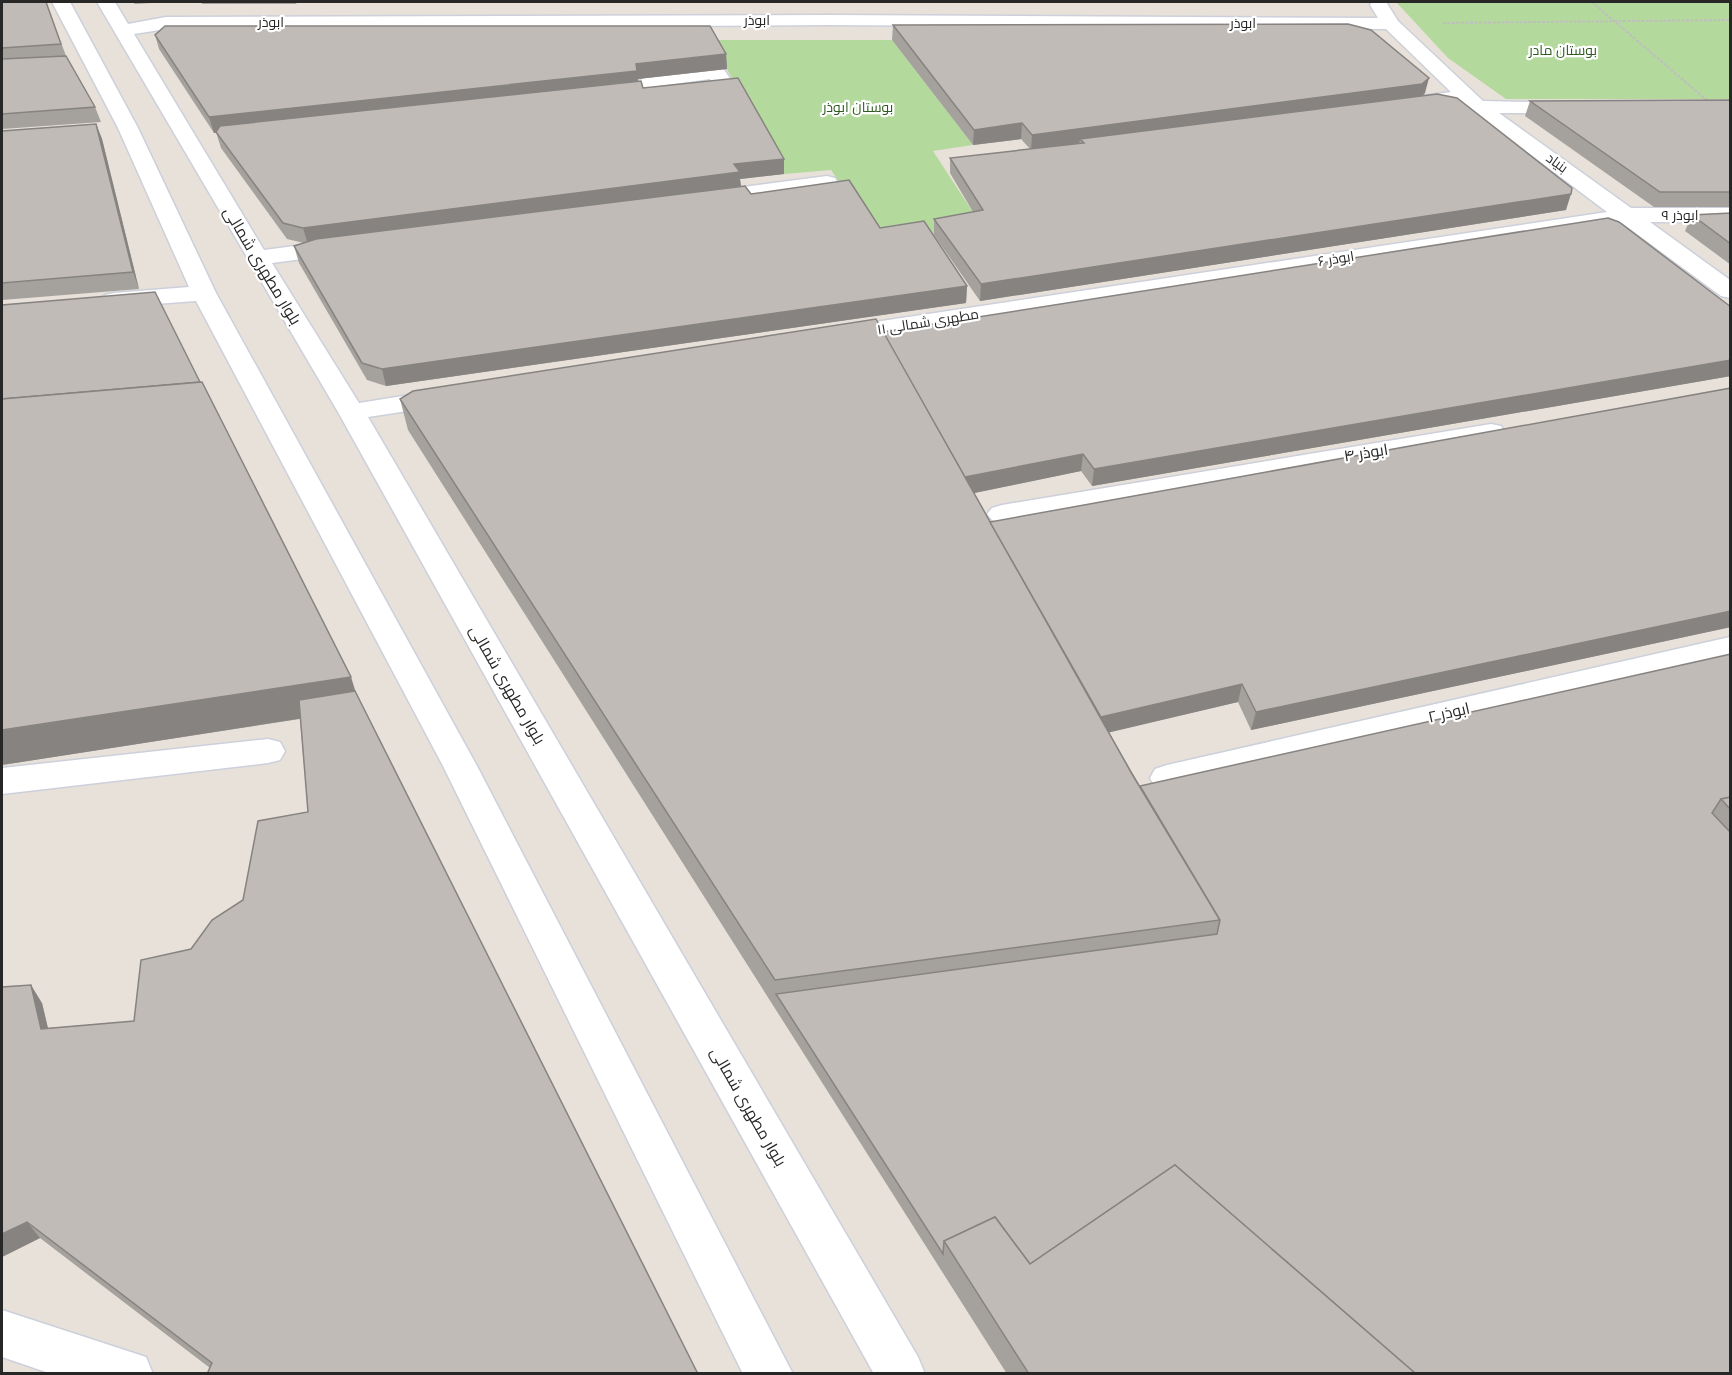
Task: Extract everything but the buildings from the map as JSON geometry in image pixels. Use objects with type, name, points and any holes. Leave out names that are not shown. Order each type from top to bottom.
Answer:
[{"type":"street","points":[[61,2],[116,129],[460,766],[769,1374]]},
{"type":"street","name":"بلوار مطهری شمالی","points":[[106,2],[123,31],[201,141],[257,258],[351,412],[901,1374]]},
{"type":"street","points":[[166,23],[178,2]]},
{"type":"street","points":[[823,2],[828,20]]},
{"type":"street","name":"بنیاد","points":[[1376,2],[1391,24],[1472,101],[1731,291]]},
{"type":"street","name":"ابوذر","points":[[123,31],[166,23],[828,20],[1391,24]]},
{"type":"street","points":[[627,92],[650,90]]},
{"type":"street","points":[[1383,107],[1472,101],[1596,107]]},
{"type":"street","points":[[684,202],[827,183]]},
{"type":"street","name":"ابوذر ۹","points":[[1629,215],[1731,215]]},
{"type":"street","name":"ابوذر ۶","points":[[1043,304],[1629,215]]},
{"type":"street","points":[[257,258],[364,244]]},
{"type":"street","points":[[97,302],[204,293]]},
{"type":"street","name":"مطهری شمالی ۱۱","points":[[817,339],[974,304],[1043,304]]},
{"type":"street","points":[[351,412],[467,393]]},
{"type":"street","name":"ابوذر ۴","points":[[1002,514],[1519,427]]},
{"type":"street","name":"ابوذر ۲","points":[[1167,778],[1731,648]]},
{"type":"street","points":[[2,781],[268,750]]},
{"type":"street","points":[[2,1334],[129,1374]]},
{"type":"path","points":[[1592,2],[1714,107]]},
{"type":"path","points":[[1391,24],[1731,20]]},
{"type":"green space","name":"بوستان مادر","points":[[1396,2],[1730,2],[1730,99],[1506,99],[1448,58]]},
{"type":"green space","name":"بوستان ابوذر","points":[[711,40],[892,40],[973,145],[933,151],[982,226],[880,244],[831,170],[784,174]]}]
